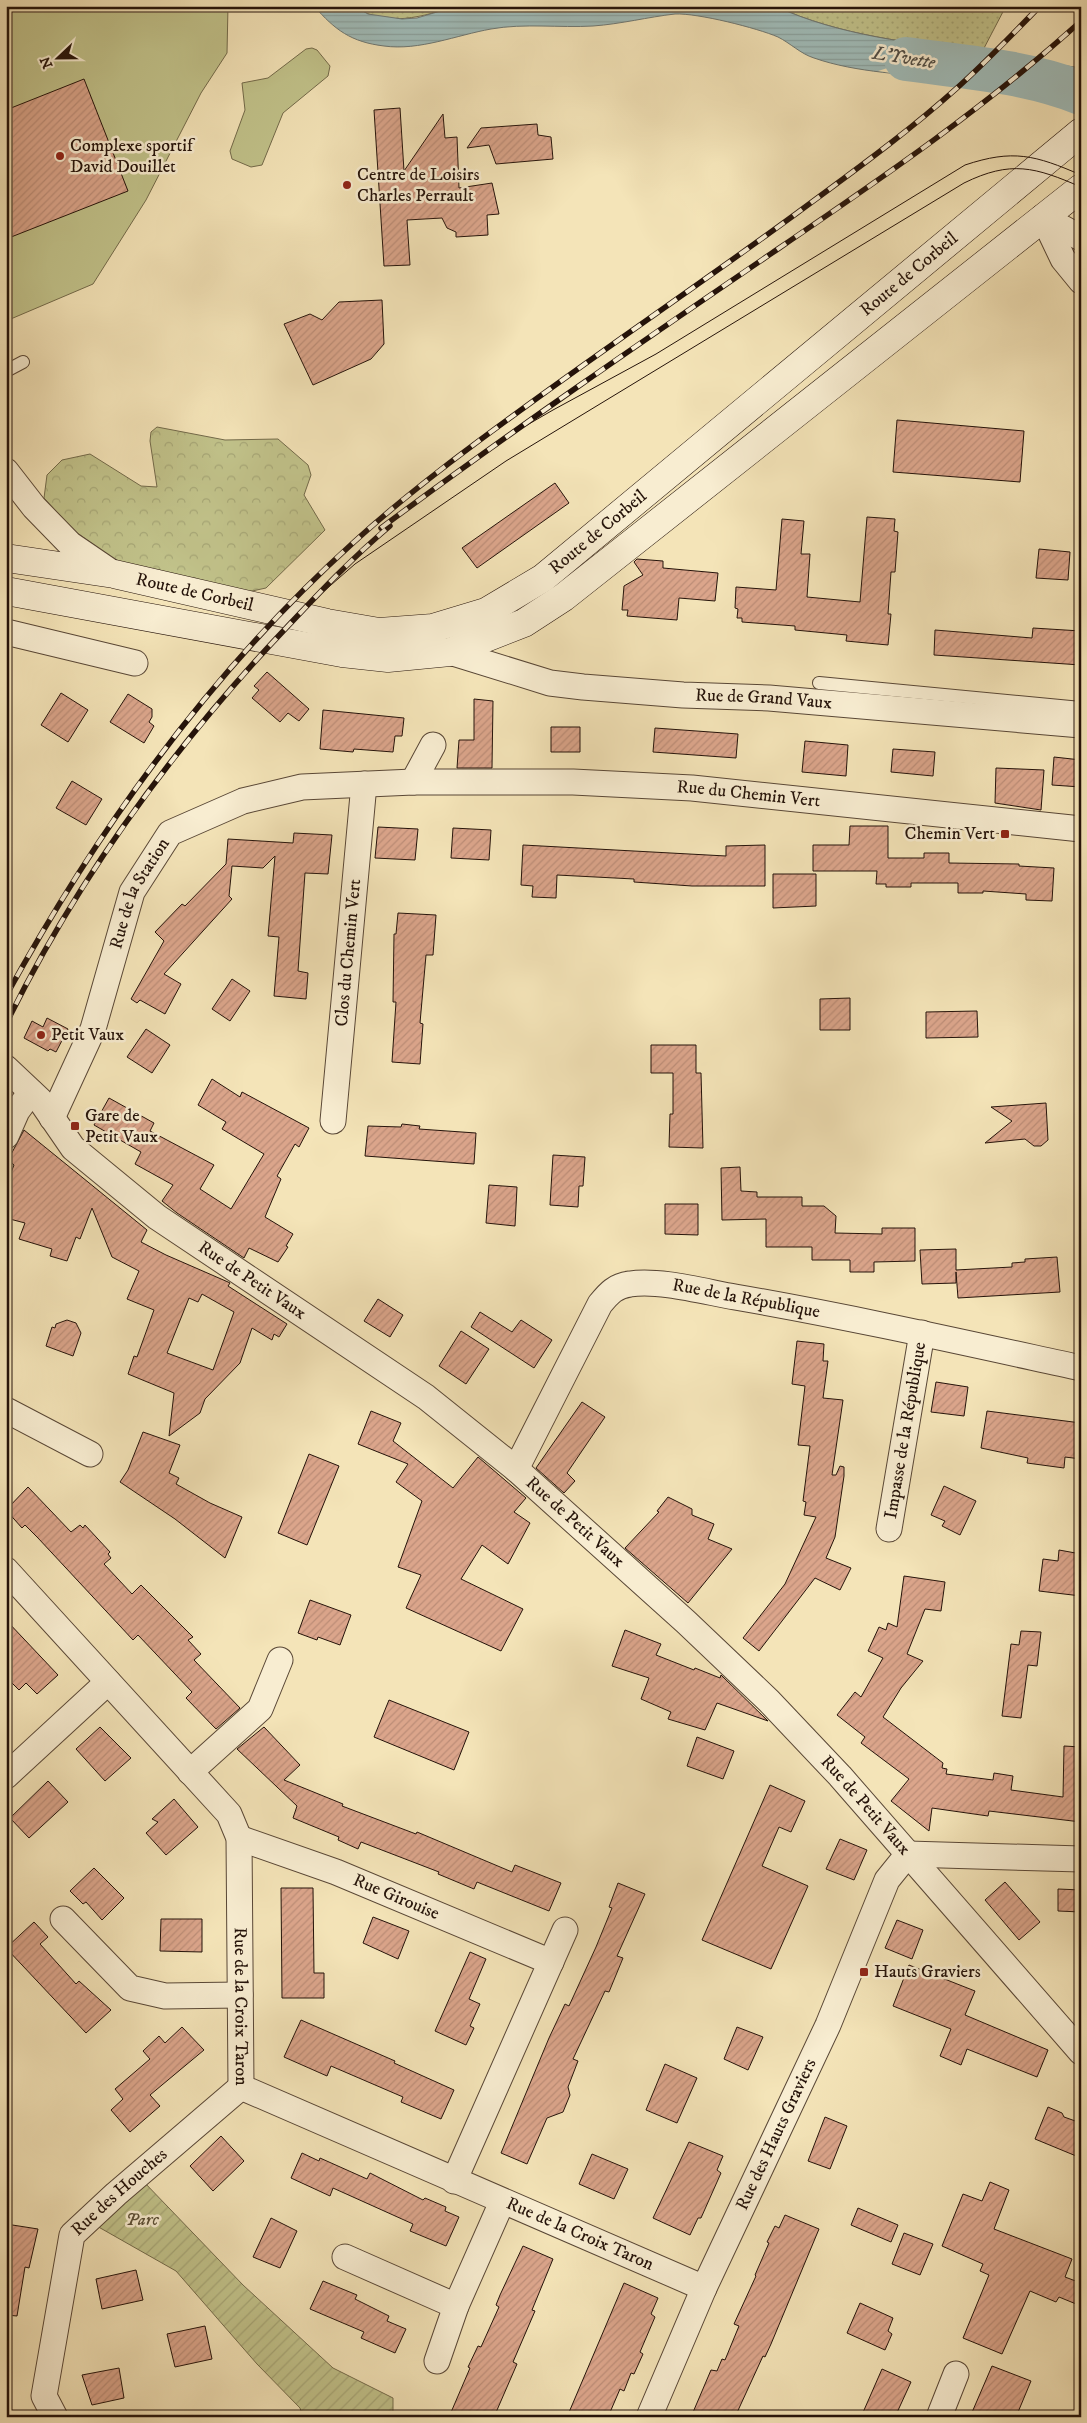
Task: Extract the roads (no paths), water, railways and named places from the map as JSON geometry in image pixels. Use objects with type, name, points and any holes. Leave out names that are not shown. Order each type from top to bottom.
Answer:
[{"type":"main road","name":"Route de Corbeil","points":[[6,558],[114,574],[244,604],[379,632],[433,628],[486,612],[543,578],[1081,132]]},
{"type":"main road","points":[[1015,187],[1043,217]]},
{"type":"main road","name":"Route de Corbeil","points":[[6,590],[342,653],[388,658],[450,652],[524,623],[564,596],[1081,188]]},
{"type":"street","points":[[1043,217],[1081,238]]},
{"type":"street","points":[[1043,217],[1063,259],[1081,281]]},
{"type":"street","points":[[6,471],[34,506],[70,544],[114,574]]},
{"type":"street","points":[[6,632],[135,663]]},
{"type":"street","name":"Rue de Grand Vaux","points":[[450,652],[550,683],[583,687],[684,695],[769,698],[1081,725]]},
{"type":"street","points":[[413,782],[433,745]]},
{"type":"street","name":"Rue de la Station","points":[[52,1118],[93,1029],[132,892],[170,833],[243,801],[302,787],[413,782]]},
{"type":"street","name":"Rue du Chemin Vert","points":[[413,782],[573,782],[692,788],[1081,828]]},
{"type":"street","name":"Clos du Chemin Vert","points":[[333,1121],[364,784]]},
{"type":"street","name":"Rue de Petit Vaux","points":[[6,1068],[32,1092],[73,1148],[157,1216],[426,1397],[516,1469],[686,1622],[769,1700],[840,1776],[1081,2052]]},
{"type":"street","points":[[6,1136],[17,1111],[32,1092]]},
{"type":"street","name":"Rue de la République","points":[[516,1469],[600,1304],[613,1289],[631,1283],[652,1283],[922,1333],[1081,1368]]},
{"type":"street","name":"Impasse de la République","points":[[889,1529],[922,1333]]},
{"type":"street","points":[[6,1410],[90,1454]]},
{"type":"street","name":"Rue de la Croix Taron","points":[[6,1570],[229,1814],[239,1838],[241,2087],[502,2202],[704,2288]]},
{"type":"street","points":[[190,1772],[260,1709],[280,1660]]},
{"type":"street","points":[[6,1776],[108,1682]]},
{"type":"street","name":"Rue Girouise","points":[[239,1838],[336,1872],[551,1962]]},
{"type":"street","points":[[908,1854],[1081,1859]]},
{"type":"street","name":"Rue des Hauts Graviers","points":[[649,2417],[704,2288],[828,2025],[887,1880],[908,1854]]},
{"type":"street","points":[[63,1919],[130,1988],[165,1996],[240,1995]]},
{"type":"street","points":[[454,2180],[565,1930]]},
{"type":"street","name":"Rue des Houches","points":[[55,2417],[44,2396],[72,2235],[116,2194],[241,2087]]},
{"type":"street","points":[[437,2361],[456,2306],[502,2202]]},
{"type":"street","points":[[345,2257],[456,2306]]},
{"type":"street","points":[[938,2417],[956,2374]]},
{"type":"lane","points":[[6,371],[23,362]]},
{"type":"lane","points":[[819,684],[1081,708]]},
{"type":"water","points":[[314,6],[354,6],[368,14],[402,19],[417,18],[457,6],[775,6],[825,25],[877,37],[982,52],[952,79],[882,72],[830,63],[805,54],[768,33],[712,18],[685,14],[593,26],[504,27],[438,42],[397,47],[372,44],[344,34]]},
{"type":"water","points":[[1047,63],[1081,68],[1081,103],[1065,97],[1018,90]]},
{"type":"waterway","name":"L'Yvette","points":[[906,59],[1017,75],[1081,93]]},
{"type":"tram line","points":[[496,443],[656,354],[965,165],[997,157],[1024,156],[1050,163],[1081,175]]},
{"type":"tram line","points":[[307,606],[355,564],[506,461],[964,183],[996,171],[1023,169],[1050,175],[1081,187]]},
{"type":"railway","points":[[6,996],[79,872],[161,754],[205,698],[252,644],[354,542],[398,504],[489,433],[732,260],[899,137],[968,78],[1040,6]]},
{"type":"railway","points":[[381,528],[575,389],[931,142],[1007,84],[1081,21]]},
{"type":"railway","points":[[6,1024],[64,917],[132,815],[168,766],[206,718],[287,627],[350,562],[390,526]]},
{"type":"place","name":"Complexe sportif David Douillet","points":[[60,156]]},
{"type":"place","name":"Centre de Loisirs Charles Perrault","points":[[347,185]]},
{"type":"place","name":"Chemin Vert","points":[[1005,834]]},
{"type":"place","name":"Petit Vaux","points":[[41,1035]]},
{"type":"place","name":"Gare de Petit Vaux","points":[[75,1126]]},
{"type":"place","name":"Hauts Graviers","points":[[864,1972]]},
{"type":"park label","name":"Parc","points":[[142,2220]]}]
